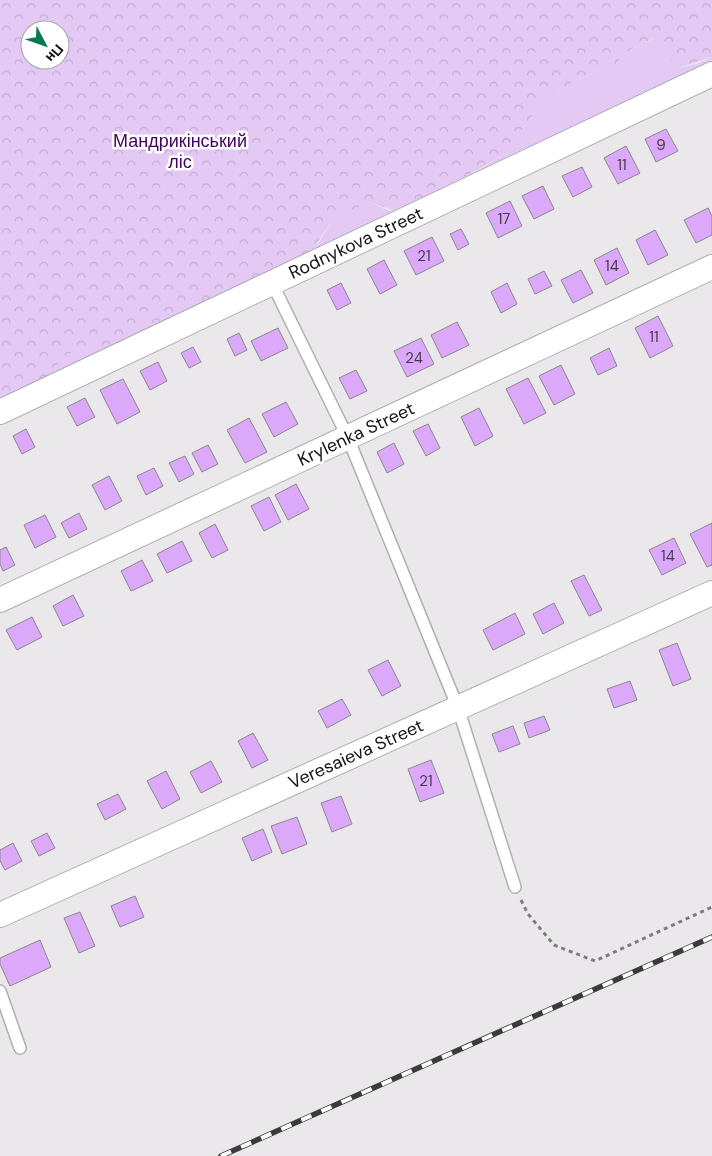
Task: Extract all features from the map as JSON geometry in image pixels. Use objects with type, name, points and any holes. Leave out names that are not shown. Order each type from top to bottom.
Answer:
[{"type":"street","name":"Rodnykova Street","points":[[0,412],[712,74]]},
{"type":"street","name":"Krylenka Street","points":[[0,600],[712,267]]},
{"type":"street","name":"Veresaieva Street","points":[[0,916],[712,593]]},
{"type":"lane","points":[[272,283],[348,438],[458,708],[515,887]]},
{"type":"lane","points":[[0,991],[20,1048]]},
{"type":"path","points":[[515,887],[528,914],[554,945],[596,961],[712,907]]},
{"type":"green space","name":"Мандрикінський ліс","points":[[0,0],[712,0],[712,57],[677,68],[654,38],[629,50],[615,65],[584,76],[559,90],[540,105],[505,154],[402,213],[369,202],[332,221],[300,268],[105,353],[86,345],[58,359],[56,380],[0,402]]},
{"type":"green space","points":[[655,38],[677,68],[697,64],[712,57],[712,74],[24,391],[57,359],[318,244],[332,221],[369,202],[390,211],[453,186],[505,154],[540,105],[559,90],[584,76],[615,65],[629,50]]},
{"type":"building","points":[[666,129],[678,151],[656,162],[645,139]]},
{"type":"building","points":[[626,146],[640,173],[618,184],[604,158]]},
{"type":"building","points":[[582,167],[592,187],[573,197],[562,176]]},
{"type":"building","points":[[543,186],[554,209],[534,219],[522,196]]},
{"type":"building","points":[[510,201],[522,226],[498,238],[486,213]]},
{"type":"building","points":[[708,208],[712,216],[712,235],[696,243],[684,220]]},
{"type":"building","points":[[461,229],[469,244],[458,250],[450,234]]},
{"type":"building","points":[[655,230],[668,255],[648,265],[636,240]]},
{"type":"building","points":[[432,237],[444,261],[416,275],[404,251]]},
{"type":"building","points":[[617,248],[629,273],[606,285],[594,260]]},
{"type":"building","points":[[384,260],[397,285],[380,294],[367,269]]},
{"type":"building","points":[[581,270],[593,293],[573,303],[561,280]]},
{"type":"building","points":[[544,271],[552,286],[535,294],[528,279]]},
{"type":"building","points":[[341,283],[351,303],[337,310],[327,290]]},
{"type":"building","points":[[507,283],[517,304],[501,313],[491,292]]},
{"type":"building","points":[[658,316],[673,346],[650,358],[635,328]]},
{"type":"building","points":[[457,322],[469,345],[442,358],[431,335]]},
{"type":"building","points":[[278,328],[288,348],[261,361],[251,341]]},
{"type":"building","points":[[239,333],[247,350],[235,356],[227,339]]},
{"type":"building","points":[[421,338],[434,364],[407,377],[394,351]]},
{"type":"building","points":[[193,347],[201,362],[189,368],[181,353]]},
{"type":"building","points":[[609,348],[617,366],[598,375],[590,358]]},
{"type":"building","points":[[158,362],[167,381],[150,390],[140,371]]},
{"type":"building","points":[[561,365],[575,394],[554,405],[539,376]]},
{"type":"building","points":[[356,370],[367,391],[350,399],[339,378]]},
{"type":"building","points":[[528,378],[546,413],[524,424],[506,389]]},
{"type":"building","points":[[123,379],[140,412],[117,424],[100,390]]},
{"type":"building","points":[[85,398],[95,417],[77,426],[67,407]]},
{"type":"building","points":[[286,402],[298,424],[274,437],[262,414]]},
{"type":"building","points":[[479,408],[493,436],[475,446],[461,417]]},
{"type":"building","points":[[249,418],[267,452],[245,463],[227,430]]},
{"type":"building","points":[[428,424],[440,448],[426,456],[413,431]]},
{"type":"building","points":[[26,429],[35,447],[22,454],[13,436]]},
{"type":"building","points":[[394,443],[404,464],[387,473],[377,452]]},
{"type":"building","points":[[208,445],[218,464],[202,472],[192,453]]},
{"type":"building","points":[[185,456],[194,474],[179,482],[169,463]]},
{"type":"building","points":[[154,468],[163,486],[146,495],[137,476]]},
{"type":"building","points":[[109,476],[122,501],[105,510],[92,485]]},
{"type":"building","points":[[296,484],[309,509],[288,520],[275,495]]},
{"type":"building","points":[[269,497],[281,522],[264,531],[251,506]]},
{"type":"building","points":[[79,513],[87,529],[69,538],[61,523]]},
{"type":"building","points":[[45,515],[56,537],[35,548],[24,525]]},
{"type":"building","points":[[712,523],[712,565],[707,567],[690,534]]},
{"type":"building","points":[[215,524],[228,550],[212,558],[199,533]]},
{"type":"building","points":[[674,538],[686,563],[662,575],[649,550]]},
{"type":"building","points":[[182,541],[192,561],[167,573],[157,554]]},
{"type":"building","points":[[6,547],[15,565],[3,571],[0,564],[0,550]]},
{"type":"building","points":[[142,560],[153,581],[131,591],[121,571]]},
{"type":"building","points":[[584,575],[602,610],[589,616],[571,581]]},
{"type":"building","points":[[73,595],[84,616],[63,626],[53,606]]},
{"type":"building","points":[[554,603],[564,623],[543,634],[533,614]]},
{"type":"building","points":[[515,613],[525,634],[493,650],[483,630]]},
{"type":"building","points":[[32,617],[42,637],[17,650],[6,630]]},
{"type":"building","points":[[677,643],[691,679],[673,686],[659,650]]},
{"type":"building","points":[[388,660],[401,686],[382,696],[368,670]]},
{"type":"building","points":[[630,681],[637,700],[614,708],[607,689]]},
{"type":"building","points":[[342,699],[351,715],[327,728],[318,711]]},
{"type":"building","points":[[544,716],[550,730],[529,738],[524,723]]},
{"type":"building","points":[[513,726],[520,744],[499,752],[492,734]]},
{"type":"building","points":[[253,733],[268,760],[252,768],[238,741]]},
{"type":"building","points":[[431,760],[444,793],[420,802],[408,769]]},
{"type":"building","points":[[211,761],[222,782],[201,793],[190,772]]},
{"type":"building","points":[[166,771],[180,799],[162,809],[147,781]]},
{"type":"building","points":[[118,794],[126,809],[105,820],[97,804]]},
{"type":"building","points":[[341,796],[352,824],[332,832],[321,803]]},
{"type":"building","points":[[297,817],[307,844],[282,854],[271,826]]},
{"type":"building","points":[[263,829],[272,852],[252,861],[242,838]]},
{"type":"building","points":[[47,833],[55,848],[39,856],[31,841]]},
{"type":"building","points":[[13,843],[22,861],[5,870],[0,861],[0,850]]},
{"type":"building","points":[[135,896],[144,917],[120,927],[111,906]]},
{"type":"building","points":[[80,912],[95,946],[79,953],[64,918]]},
{"type":"building","points":[[40,940],[51,967],[10,986],[0,964],[0,958]]},
{"type":"railway","points":[[221,1156],[712,937]]}]
